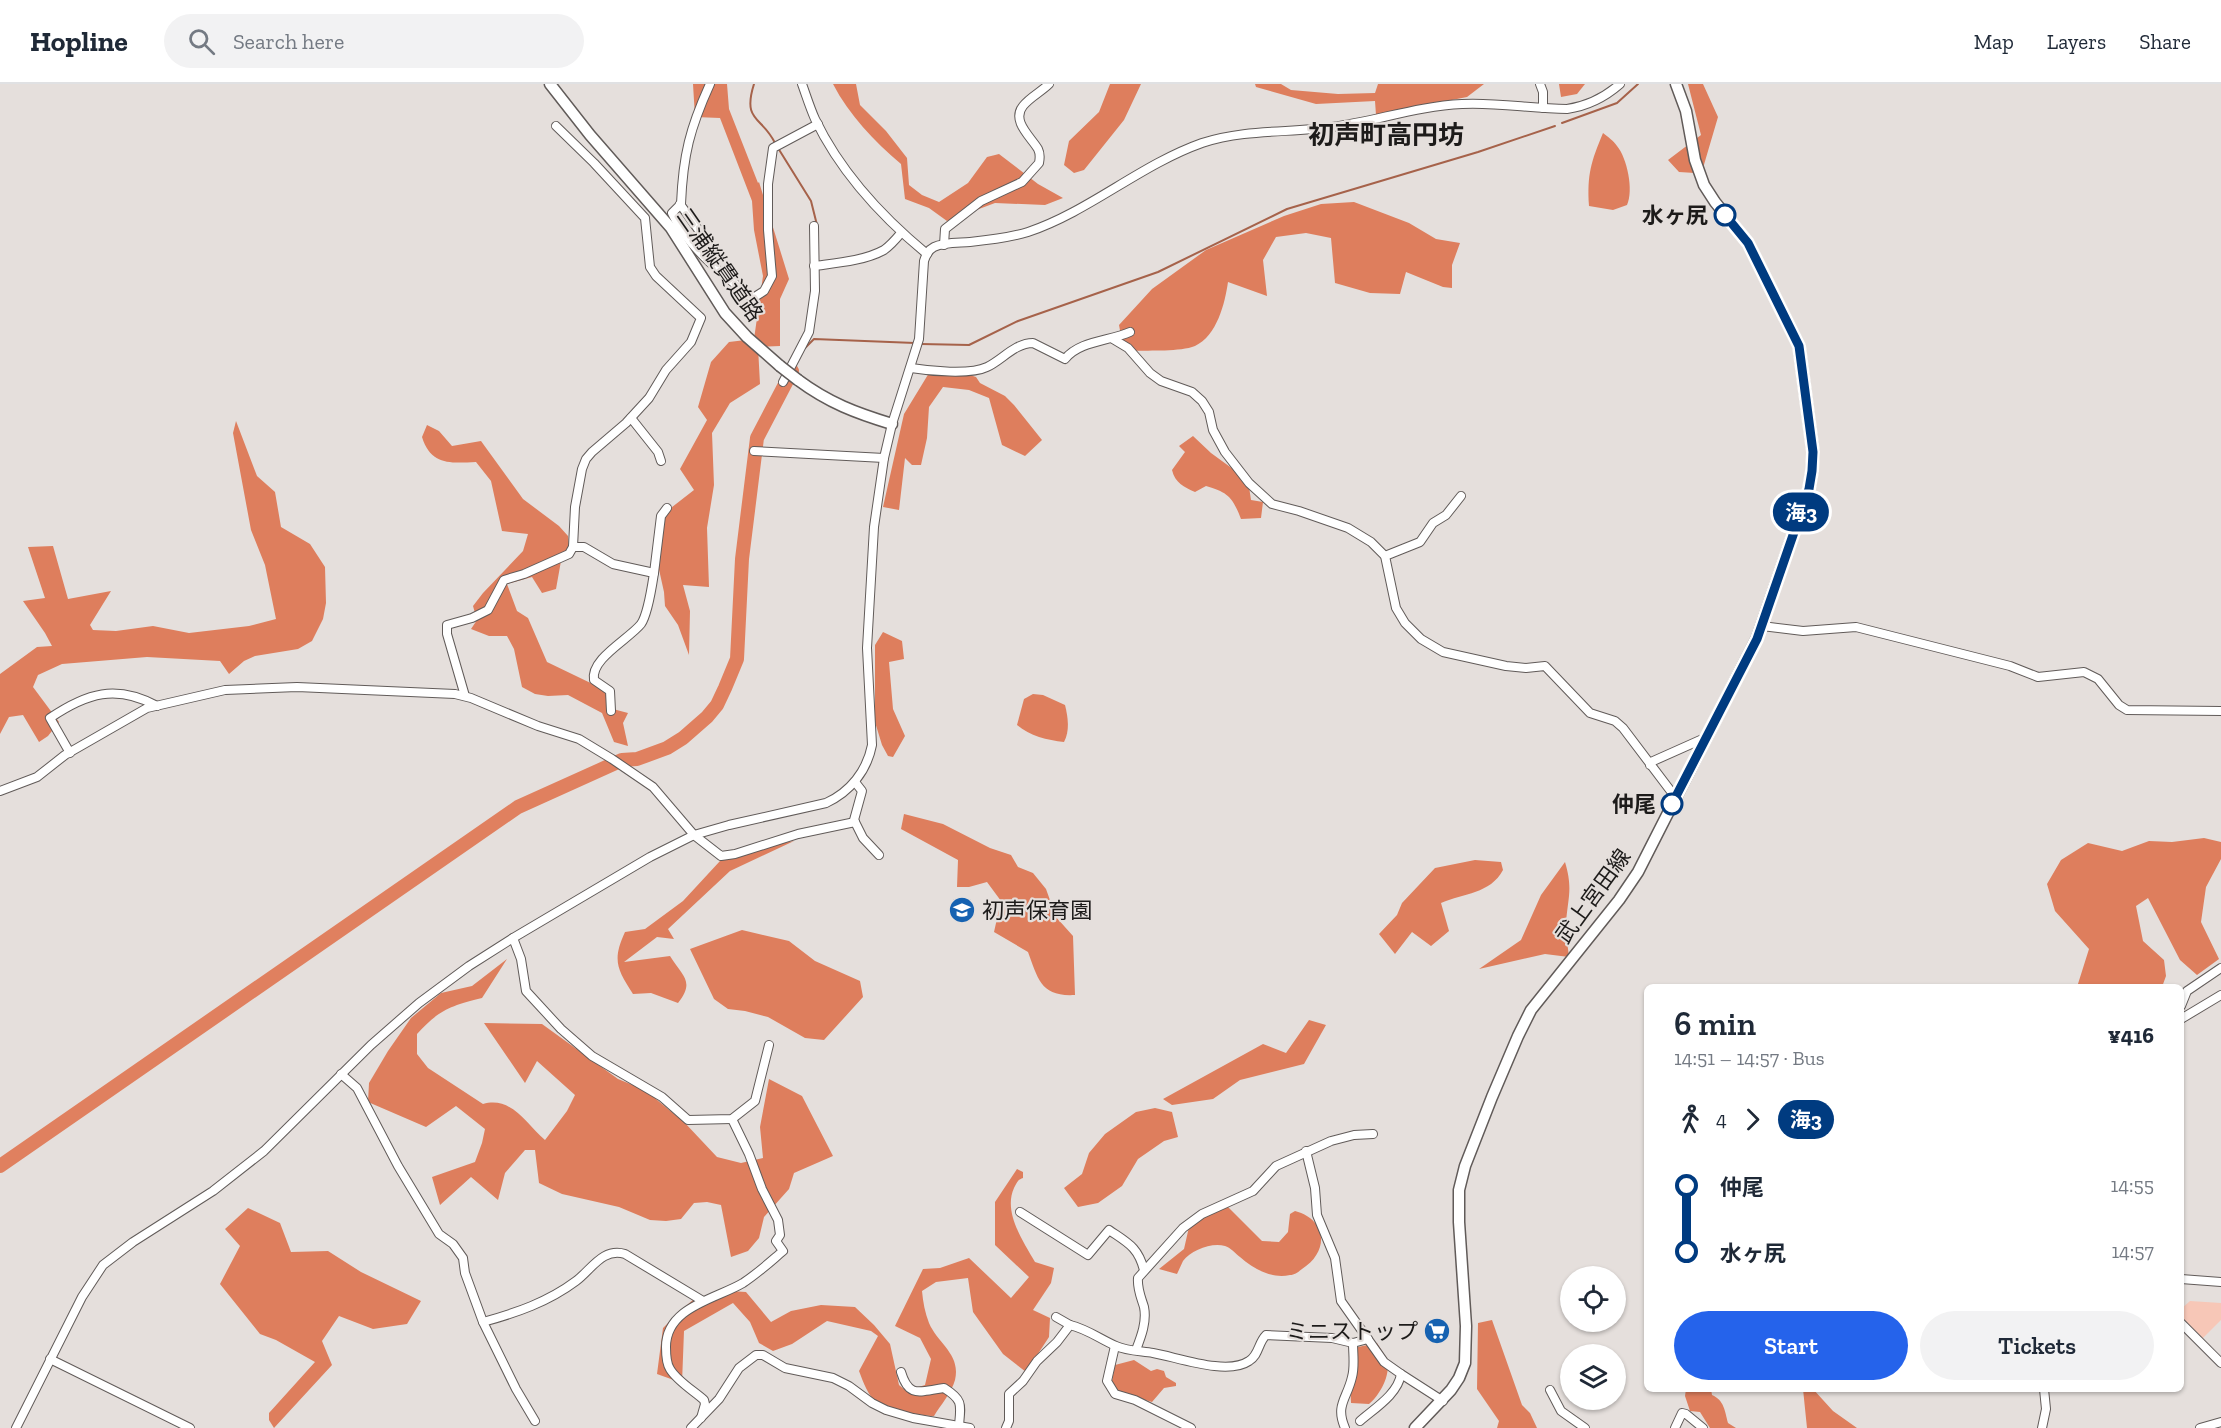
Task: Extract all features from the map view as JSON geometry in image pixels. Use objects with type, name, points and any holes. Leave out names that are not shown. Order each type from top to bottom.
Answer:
[{"type":"main road","name":"三浦縦貫道路","points":[[550,84],[590,135],[671,228],[725,313],[747,338],[798,380],[832,403],[852,412],[892,424]]},
{"type":"main road","name":"武上宮田線","points":[[1415,1428],[1443,1401],[1460,1378],[1466,1356],[1459,1222],[1460,1185],[1467,1159],[1518,1036],[1531,1010],[1627,890],[1676,798],[1762,626],[1809,489],[1813,452],[1799,346],[1748,243],[1714,202],[1704,185],[1695,160],[1688,122],[1676,84]]},
{"type":"street","points":[[710,84],[695,117],[686,149],[680,204],[672,213],[676,223],[714,267],[753,298],[764,291],[772,276],[768,230],[768,184],[771,156],[777,145],[818,124]]},
{"type":"street","points":[[802,84],[818,124],[841,163],[901,233],[927,254]]},
{"type":"street","points":[[944,245],[945,229],[981,201],[1022,182],[1039,163],[1038,149],[1026,133],[1020,112],[1024,105],[1049,84]]},
{"type":"street","points":[[1540,84],[1543,92],[1543,108]]},
{"type":"street","points":[[16,1428],[88,1285],[103,1265],[133,1242],[243,1169],[386,1030],[433,991],[513,938],[658,853],[694,835],[826,803],[842,794],[855,782],[867,764],[872,745],[867,668],[874,527],[884,458],[892,424],[918,343],[924,261],[932,248],[1000,239],[1028,231],[1067,215],[1161,160],[1225,137],[1269,130],[1330,127],[1462,104],[1567,110],[1605,97],[1620,84]]},
{"type":"street","points":[[465,696],[447,634],[447,625],[485,612],[491,607],[504,579],[524,574],[568,554],[573,546],[575,507],[586,459],[650,398],[666,370],[691,342],[701,318],[656,276],[650,267],[645,218],[556,126]]},
{"type":"street","points":[[680,204],[715,253]]},
{"type":"street","points":[[783,382],[808,332],[817,266],[813,226]]},
{"type":"street","points":[[817,266],[861,258],[878,252],[886,248],[901,233]]},
{"type":"street","points":[[911,368],[929,371],[976,371],[986,368],[1016,348],[1028,343],[1033,343],[1065,359],[1076,349],[1130,332]]},
{"type":"street","points":[[1113,339],[1128,348],[1150,373],[1161,381],[1192,392],[1202,401],[1209,412],[1213,430],[1225,452],[1249,483],[1274,506],[1299,511],[1348,528],[1371,542],[1385,556],[1396,608],[1405,623],[1421,639],[1443,652],[1506,666],[1526,668],[1545,666],[1590,713],[1615,721],[1623,728],[1676,798]]},
{"type":"street","points":[[631,417],[658,452],[661,461]]},
{"type":"street","points":[[756,451],[884,458]]},
{"type":"street","points":[[1385,556],[1420,543],[1432,522],[1446,515],[1461,496]]},
{"type":"street","points":[[611,711],[610,691],[594,680],[594,674],[606,654],[621,644],[642,623],[654,573],[661,516],[667,508]]},
{"type":"street","points":[[573,546],[584,548],[613,564],[654,573]]},
{"type":"street","points":[[1762,626],[1803,631],[1856,627],[2010,666],[2038,677],[2084,672],[2098,679],[2119,705],[2127,710],[2221,711]]},
{"type":"street","points":[[0,791],[37,777],[70,753],[147,708],[225,690],[297,687],[455,694],[579,739],[653,787],[694,835],[721,856],[735,854],[798,834],[855,822]]},
{"type":"street","points":[[70,753],[51,718],[65,709],[91,696],[111,693],[144,699],[157,706]]},
{"type":"street","points":[[1650,765],[1651,762],[1707,737]]},
{"type":"street","points":[[855,782],[862,791],[855,822],[863,838],[879,855]]},
{"type":"street","points":[[513,938],[521,959],[526,991],[561,1029],[592,1056],[655,1092],[688,1120],[732,1119],[755,1101],[769,1045]]},
{"type":"street","points":[[2184,999],[2187,992],[2221,968]]},
{"type":"street","points":[[2184,1015],[2221,995]]},
{"type":"street","points":[[341,1074],[357,1088],[398,1166],[439,1234],[453,1244],[463,1258],[465,1273],[483,1322],[516,1389],[535,1421]]},
{"type":"street","points":[[701,1418],[704,1400],[670,1368],[666,1343],[669,1329],[674,1322],[703,1302],[744,1282],[783,1251],[776,1241],[780,1235],[778,1220],[732,1119]]},
{"type":"street","points":[[1136,1350],[1144,1324],[1144,1307],[1137,1285],[1138,1278],[1183,1228],[1202,1214],[1253,1191],[1276,1166],[1306,1151],[1336,1139],[1373,1134]]},
{"type":"street","points":[[1306,1151],[1315,1188],[1317,1215],[1335,1258],[1341,1301],[1384,1362],[1443,1401]]},
{"type":"street","points":[[1020,1212],[1088,1255],[1110,1230],[1132,1246],[1141,1256],[1144,1270]]},
{"type":"street","points":[[483,1322],[518,1313],[549,1298],[576,1281],[605,1256],[616,1252],[625,1254],[703,1302]]},
{"type":"street","points":[[2184,1279],[2221,1282]]},
{"type":"street","points":[[1056,1317],[1070,1325],[1089,1331],[1115,1346],[1233,1367],[1248,1362],[1256,1354],[1266,1335],[1332,1338],[1353,1343],[1368,1339]]},
{"type":"street","points":[[1006,1428],[1009,1421],[1009,1394],[1023,1381],[1037,1361],[1058,1342],[1070,1325]]},
{"type":"street","points":[[2184,1326],[2221,1363]]},
{"type":"street","points":[[1345,1428],[1340,1418],[1340,1408],[1353,1376],[1353,1343]]},
{"type":"street","points":[[1115,1346],[1107,1381],[1115,1394],[1136,1400],[1191,1428]]},
{"type":"street","points":[[691,1428],[719,1399],[739,1368],[756,1355],[762,1355],[785,1368],[833,1378],[886,1410],[913,1418],[970,1428]]},
{"type":"street","points":[[50,1359],[190,1428]]},
{"type":"street","points":[[901,1372],[909,1390],[915,1392],[944,1388],[957,1396],[960,1404],[959,1425]]},
{"type":"street","points":[[1360,1421],[1390,1395],[1400,1382],[1401,1374]]},
{"type":"street","points":[[1550,1390],[1561,1410],[1585,1428]]},
{"type":"street","points":[[2042,1428],[2046,1409],[2044,1392]]},
{"type":"street","points":[[1675,1428],[1682,1413],[1703,1428]]},
{"type":"street","points":[[2199,1428],[2221,1422]]},
{"type":"shaded area","points":[[693,84],[727,84],[729,109],[759,182],[789,279],[780,299],[780,346],[758,347],[760,384],[730,403],[712,433],[714,485],[707,528],[709,587],[683,585],[690,611],[689,655],[678,625],[665,606],[658,565],[658,518],[694,490],[680,469],[707,420],[698,407],[711,362],[729,342],[754,339],[763,276],[754,230],[752,201],[720,118],[695,117]]},
{"type":"shaded area","points":[[833,84],[856,84],[860,105],[886,131],[907,158],[909,185],[922,195],[939,202],[968,183],[987,157],[999,154],[1038,184],[1063,198],[1045,205],[995,203],[947,221],[929,208],[905,199],[901,164],[863,127]]},
{"type":"shaded area","points":[[1110,84],[1141,84],[1124,120],[1084,170],[1074,173],[1064,165],[1069,141],[1099,112]]},
{"type":"shaded area","points":[[1255,84],[1281,84],[1291,90],[1338,94],[1375,93],[1378,84],[1484,84],[1467,97],[1376,115],[1375,101],[1316,104],[1256,87]]},
{"type":"shaded area","points":[[1559,84],[1585,84],[1577,94],[1561,97]]},
{"type":"shaded area","points":[[1688,84],[1703,84],[1718,117],[1703,168],[1695,173],[1679,172],[1668,160],[1701,135]]},
{"type":"shaded area","points":[[1603,133],[1621,151],[1630,183],[1627,205],[1613,210],[1589,206],[1591,168]]},
{"type":"shaded area","points":[[1354,202],[1409,223],[1436,239],[1460,243],[1452,265],[1452,288],[1443,287],[1406,272],[1400,294],[1370,293],[1335,283],[1331,238],[1306,233],[1276,237],[1263,260],[1267,296],[1228,282],[1219,318],[1203,341],[1195,346],[1181,349],[1134,351],[1122,341],[1119,325],[1152,289],[1206,250],[1284,216],[1321,204]]},
{"type":"shaded area","points":[[961,372],[976,377],[980,383],[1005,396],[1042,440],[1025,456],[1002,445],[989,398],[969,390],[943,387],[929,407],[927,438],[921,465],[912,465],[905,458],[899,510],[883,507],[904,414],[929,373]]},
{"type":"shaded area","points":[[236,421],[257,476],[275,492],[281,527],[310,544],[325,567],[326,603],[323,619],[312,641],[298,649],[255,656],[244,661],[229,674],[220,661],[147,657],[62,664],[38,675],[33,687],[59,722],[48,736],[39,742],[23,715],[9,717],[0,734],[0,674],[37,647],[52,646],[23,601],[45,598],[28,547],[53,546],[68,599],[111,591],[90,625],[93,630],[116,631],[153,626],[189,633],[249,626],[276,619],[265,565],[251,530],[233,433]]},
{"type":"shaded area","points":[[427,425],[439,431],[452,446],[481,441],[523,499],[559,526],[568,536],[569,546],[561,561],[556,589],[542,593],[532,577],[507,584],[517,611],[528,618],[547,662],[603,689],[613,709],[628,713],[623,723],[628,746],[614,742],[602,713],[568,695],[535,694],[522,687],[514,649],[507,636],[489,636],[471,629],[477,620],[473,606],[523,551],[528,534],[502,531],[491,481],[476,462],[458,463],[436,458],[422,437]]},
{"type":"shaded area","points":[[1193,436],[1211,453],[1248,480],[1251,500],[1263,502],[1261,518],[1241,519],[1232,501],[1225,494],[1206,486],[1195,492],[1178,481],[1172,470],[1185,452],[1179,446]]},
{"type":"shaded area","points":[[883,632],[902,641],[904,659],[889,662],[893,709],[905,736],[893,757],[888,756],[882,745],[875,722],[875,645]]},
{"type":"shaded area","points":[[1033,694],[1043,695],[1065,705],[1068,724],[1064,742],[1039,737],[1017,725],[1024,699]]},
{"type":"shaded area","points":[[904,814],[943,824],[990,848],[1011,855],[1018,867],[1033,873],[1046,889],[1056,917],[1073,936],[1075,995],[1055,993],[1042,984],[1028,952],[994,932],[1001,901],[987,882],[969,887],[957,887],[958,860],[901,829]]},
{"type":"shaded area","points":[[2204,838],[2221,842],[2221,859],[2206,887],[2201,922],[2219,959],[2197,975],[2180,960],[2148,898],[2136,906],[2143,941],[2164,960],[2166,976],[2163,984],[2078,984],[2089,949],[2055,911],[2047,884],[2061,860],[2088,843],[2122,851],[2149,841],[2172,842]]},
{"type":"shaded area","points":[[794,841],[730,871],[668,929],[674,939],[657,937],[624,962],[670,956],[683,974],[686,984],[686,989],[678,1003],[651,993],[633,994],[618,964],[619,950],[625,932],[645,929],[683,901],[720,861],[761,847]]},
{"type":"shaded area","points":[[1475,860],[1501,862],[1503,870],[1498,878],[1484,888],[1441,903],[1449,931],[1431,946],[1412,932],[1395,954],[1379,934],[1397,915],[1402,903],[1435,868]]},
{"type":"shaded area","points":[[1565,862],[1569,886],[1566,936],[1569,957],[1545,954],[1479,969],[1521,940],[1541,895]]},
{"type":"shaded area","points":[[742,930],[789,941],[815,961],[860,981],[863,997],[824,1040],[805,1038],[768,1017],[728,1009],[714,999],[690,949]]},
{"type":"shaded area","points":[[507,959],[482,998],[446,1010],[432,1019],[417,1034],[417,1054],[428,1068],[483,1104],[502,1104],[510,1108],[545,1140],[567,1111],[575,1095],[537,1061],[525,1083],[484,1023],[542,1024],[618,1079],[645,1090],[685,1123],[717,1157],[741,1163],[763,1158],[760,1127],[769,1079],[802,1096],[833,1156],[794,1173],[789,1189],[764,1217],[759,1238],[748,1251],[731,1257],[721,1205],[707,1202],[694,1203],[681,1219],[650,1220],[619,1207],[562,1194],[539,1183],[535,1150],[525,1150],[505,1173],[498,1200],[471,1177],[440,1205],[432,1177],[475,1162],[485,1129],[456,1106],[426,1127],[368,1102],[369,1083],[411,1018],[441,993],[472,986]]},
{"type":"shaded area","points":[[1309,1020],[1326,1025],[1304,1064],[1240,1080],[1213,1099],[1172,1105],[1163,1099],[1263,1044],[1286,1053]]},
{"type":"shaded area","points":[[1155,1108],[1172,1112],[1178,1137],[1164,1141],[1138,1159],[1122,1186],[1098,1203],[1078,1207],[1064,1188],[1082,1174],[1089,1153],[1105,1134],[1136,1112]]},
{"type":"shaded area","points":[[1017,1169],[1023,1172],[1023,1178],[1017,1183],[1011,1197],[1016,1226],[1035,1262],[1054,1268],[1051,1283],[1033,1310],[1050,1318],[1049,1337],[1026,1372],[1003,1354],[973,1312],[968,1278],[936,1282],[922,1291],[929,1323],[952,1356],[956,1371],[951,1389],[934,1416],[889,1408],[871,1397],[859,1371],[878,1336],[871,1331],[827,1321],[792,1344],[773,1351],[759,1343],[750,1322],[733,1303],[684,1331],[682,1383],[657,1374],[663,1328],[695,1298],[730,1291],[746,1292],[771,1322],[791,1311],[821,1305],[855,1307],[890,1344],[899,1385],[906,1391],[925,1385],[931,1359],[920,1338],[895,1326],[923,1269],[940,1268],[969,1258],[1011,1298],[1029,1277],[995,1245],[995,1202]]},
{"type":"shaded area","points":[[1225,1204],[1262,1241],[1279,1242],[1288,1232],[1290,1214],[1295,1211],[1306,1215],[1319,1229],[1321,1237],[1317,1254],[1311,1262],[1295,1274],[1276,1276],[1257,1269],[1227,1247],[1214,1245],[1191,1253],[1183,1261],[1177,1274],[1159,1269],[1184,1249],[1189,1227],[1208,1208]]},
{"type":"shaded area","points":[[248,1208],[280,1223],[291,1252],[328,1251],[361,1272],[421,1301],[407,1324],[373,1329],[339,1316],[322,1341],[332,1365],[274,1428],[269,1420],[269,1413],[315,1362],[276,1340],[260,1334],[220,1284],[240,1246],[225,1229]]},
{"type":"shaded area","points":[[2190,1301],[2221,1303],[2221,1320],[2202,1339],[2184,1320],[2184,1306]]},
{"type":"shaded area","points":[[1492,1320],[1522,1405],[1530,1413],[1537,1428],[1497,1428],[1499,1421],[1477,1389],[1478,1323]]},
{"type":"shaded area","points":[[1377,1343],[1387,1360],[1384,1384],[1369,1404],[1351,1403],[1349,1356],[1358,1347]]},
{"type":"shaded area","points":[[1134,1360],[1151,1371],[1157,1369],[1164,1371],[1166,1377],[1176,1383],[1176,1386],[1164,1388],[1152,1402],[1112,1390],[1115,1365]]},
{"type":"shaded area","points":[[1686,1392],[1712,1392],[1723,1406],[1728,1423],[1736,1428],[1710,1428],[1700,1412],[1690,1411]]},
{"type":"shaded area","points":[[1803,1392],[1816,1392],[1833,1411],[1857,1428],[1807,1428]]},
{"type":"waterway","points":[[754,84],[750,105],[752,112],[775,143]]},
{"type":"waterway","points":[[1562,123],[1617,103],[1638,84]]},
{"type":"waterway","points":[[921,344],[969,345],[1018,321],[1158,272],[1287,209],[1478,152],[1555,126]]},
{"type":"waterway","points":[[778,148],[811,201],[817,225]]},
{"type":"waterway","points":[[805,348],[814,339],[915,343]]},
{"type":"waterway","points":[[0,1166],[518,807],[622,760],[637,759],[667,748],[683,738],[707,717],[717,705],[737,659],[742,559],[757,438],[792,371]]},
{"type":"bus line","name":"海3","points":[[1672,804],[1757,639],[1809,489],[1812,471],[1813,452],[1799,346],[1748,243],[1725,215]]},
{"type":"place","name":"水ヶ尻","points":[[1725,215]]},
{"type":"place","name":"仲尾","points":[[1672,804]]},
{"type":"place","name":"初声保育園","points":[[962,910]]},
{"type":"place","name":"ミニストップ","points":[[1437,1331]]},
{"type":"district","name":"初声町高円坊","points":[[1386,135]]}]
